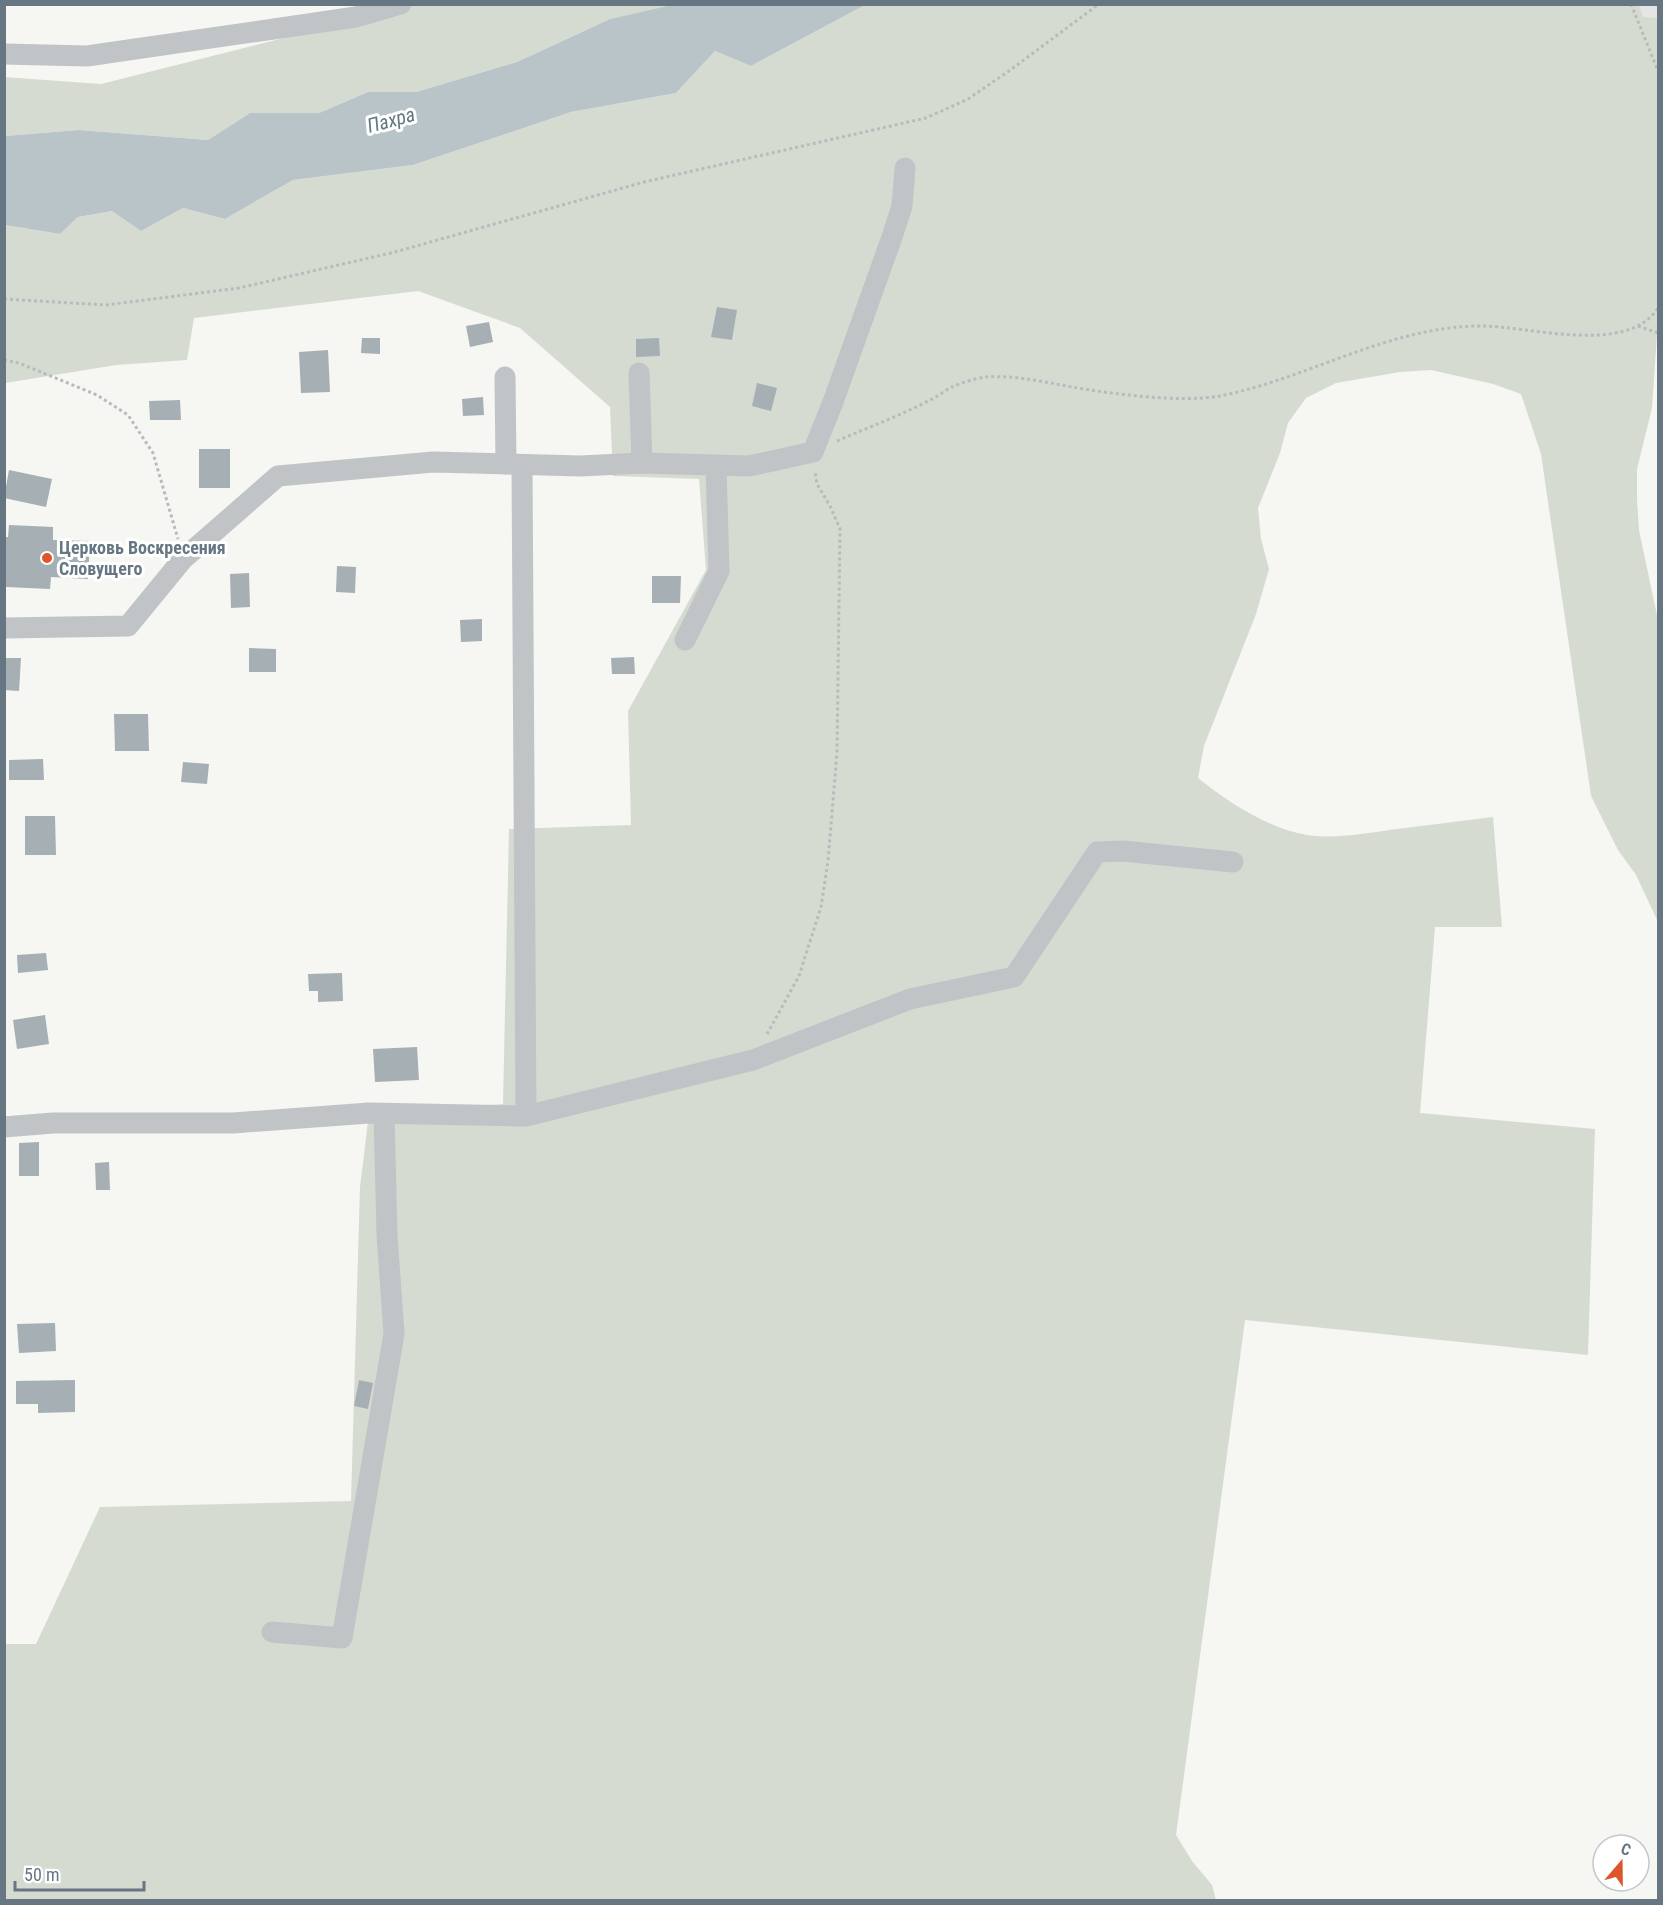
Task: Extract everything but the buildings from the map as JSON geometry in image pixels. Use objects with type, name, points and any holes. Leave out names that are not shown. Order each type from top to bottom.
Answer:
[{"type":"street","points":[[4,54],[87,56],[356,17],[401,4]]},
{"type":"street","points":[[4,628],[128,626],[183,559],[278,476],[433,462],[580,466],[642,463],[749,466],[813,452],[902,206],[905,168]]},
{"type":"street","points":[[639,373],[642,463]]},
{"type":"street","points":[[505,377],[514,464],[526,1116]]},
{"type":"street","points":[[685,640],[719,571],[716,465]]},
{"type":"street","points":[[4,1127],[53,1123],[233,1123],[384,1114],[526,1116],[753,1060],[910,999],[1014,977],[1097,852],[1123,851],[1233,862]]},
{"type":"street","points":[[272,1632],[342,1638],[394,1334],[387,1235],[384,1114]]},
{"type":"path","points":[[4,299],[106,305],[239,288],[395,252],[644,182],[926,118],[968,99],[1099,4]]},
{"type":"path","points":[[1631,4],[1659,71]]},
{"type":"path","points":[[753,1060],[799,976],[820,907],[828,861],[837,753],[840,529],[817,484],[813,452],[934,398],[951,387],[985,377],[1023,378],[1102,393],[1177,398],[1218,396],[1266,385],[1406,335],[1452,326],[1485,326],[1580,336],[1618,332],[1638,326],[1659,308]]},
{"type":"path","points":[[1638,326],[1659,333]]},
{"type":"path","points":[[4,360],[19,363],[97,395],[128,415],[153,453],[183,559]]},
{"type":"shaded area","points":[[1639,4],[1643,17],[1658,18],[1658,320],[1652,408],[1637,469],[1637,500],[1639,530],[1658,620],[1658,922],[1636,875],[1618,850],[1591,796],[1541,454],[1521,394],[1493,384],[1431,370],[1400,372],[1336,383],[1306,398],[1288,423],[1280,453],[1258,508],[1261,539],[1269,569],[1256,614],[1204,746],[1198,778],[1249,813],[1292,832],[1317,836],[1348,836],[1493,817],[1502,927],[1435,927],[1420,1113],[1595,1129],[1588,1355],[1245,1320],[1176,1835],[1192,1861],[1212,1885],[1216,1900],[5,1900],[5,1644],[36,1644],[100,1507],[351,1501],[360,1187],[369,1113],[503,1104],[509,829],[631,825],[628,711],[706,570],[699,479],[613,476],[610,407],[520,328],[418,291],[194,318],[187,360],[116,365],[5,383],[5,225],[60,234],[78,217],[112,211],[141,231],[183,208],[225,219],[293,180],[413,165],[571,112],[676,93],[715,51],[751,66],[865,5]]},
{"type":"shaded area","points":[[415,5],[677,5],[610,19],[517,62],[416,92],[368,92],[319,113],[250,113],[208,140],[79,130],[5,136],[4,77],[101,84]]},
{"type":"shaded area","points":[[1639,5],[1658,5],[1658,18],[1643,17]]},
{"type":"water","name":"Пахра","points":[[677,4],[865,5],[751,66],[715,51],[676,93],[571,112],[413,165],[293,180],[225,219],[183,208],[141,231],[112,211],[78,217],[60,234],[5,225],[5,136],[79,130],[208,140],[250,113],[319,113],[368,92],[416,92],[517,62],[610,19]]},
{"type":"place","name":"Церковь Воскресения Словущего","points":[[47,558]]}]
